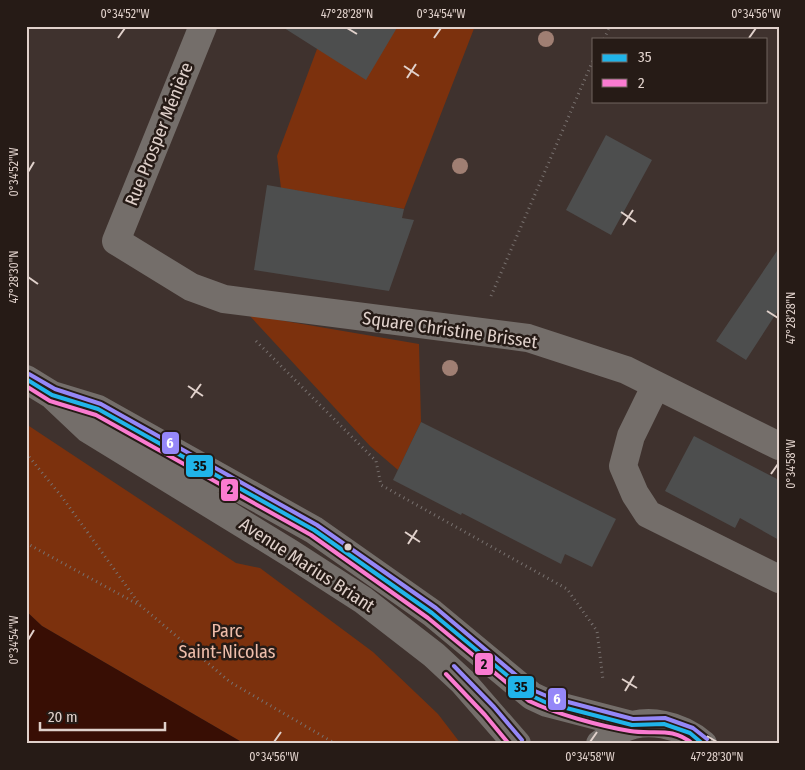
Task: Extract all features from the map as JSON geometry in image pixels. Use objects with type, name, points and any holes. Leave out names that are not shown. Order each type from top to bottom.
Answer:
[{"type":"street","name":"Rue Prosper Ménière","points":[[116,241],[203,26]]},
{"type":"street","name":"Square Christine Brisset","points":[[116,241],[191,287],[224,299],[528,338],[626,370],[779,446]]},
{"type":"street","name":"Avenue Marius Briant","points":[[26,379],[52,395],[88,429],[290,553],[392,621],[434,655],[463,682],[517,744]]},
{"type":"street","points":[[656,384],[631,436],[623,466],[635,494],[648,514],[779,579]]},
{"type":"street","name":"Avenue Marius Briant","points":[[52,395],[98,409],[314,530],[432,613],[532,696],[547,703],[632,726]]},
{"type":"street","points":[[600,744],[619,730],[632,726],[664,724],[690,732],[703,744]]},
{"type":"path","points":[[604,38],[610,26]]},
{"type":"path","points":[[489,300],[592,63]]},
{"type":"path","points":[[251,336],[376,461],[381,485],[567,589],[597,631],[603,683]]},
{"type":"path","points":[[26,453],[62,497],[141,606]]},
{"type":"path","points":[[26,543],[141,606],[230,682],[336,744]]},
{"type":"green space","points":[[398,26],[475,26],[404,209],[281,188],[277,156],[317,49]]},
{"type":"green space","points":[[249,315],[419,344],[421,422],[398,470],[370,446]]},
{"type":"green space","name":"Parc Saint-Nicolas","points":[[26,424],[236,563],[260,568],[373,652],[438,714],[461,744],[245,744],[42,626],[26,611]]},
{"type":"shaded area","points":[[26,611],[42,626],[245,744],[26,744]]},
{"type":"building","points":[[281,26],[398,26],[366,80]]},
{"type":"building","points":[[606,135],[652,160],[611,235],[566,210]]},
{"type":"building","points":[[267,185],[404,209],[402,218],[414,220],[389,291],[254,270]]},
{"type":"building","points":[[779,248],[779,309],[746,360],[716,341]]},
{"type":"building","points":[[421,422],[616,519],[592,567],[565,554],[561,564],[393,480]]},
{"type":"building","points":[[694,436],[779,480],[779,540],[740,518],[735,528],[665,491]]},
{"type":"transit line","name":"6","points":[[29,374],[55,389],[101,404],[317,525],[436,608],[535,691],[549,697],[633,719],[665,718],[693,728],[707,739]]},
{"type":"transit line","name":"35","points":[[26,379],[52,395],[98,409],[314,530],[432,613],[532,696],[547,703],[632,725],[664,724],[690,733],[703,744]]},
{"type":"transit line","name":"2","points":[[26,386],[50,401],[96,415],[311,535],[428,618],[529,701],[592,723],[630,731],[670,733],[685,738],[693,744]]},
{"type":"transit line","name":"6","points":[[454,666],[494,707],[522,740]]},
{"type":"transit line","name":"2","points":[[446,674],[485,715],[509,744]]}]
